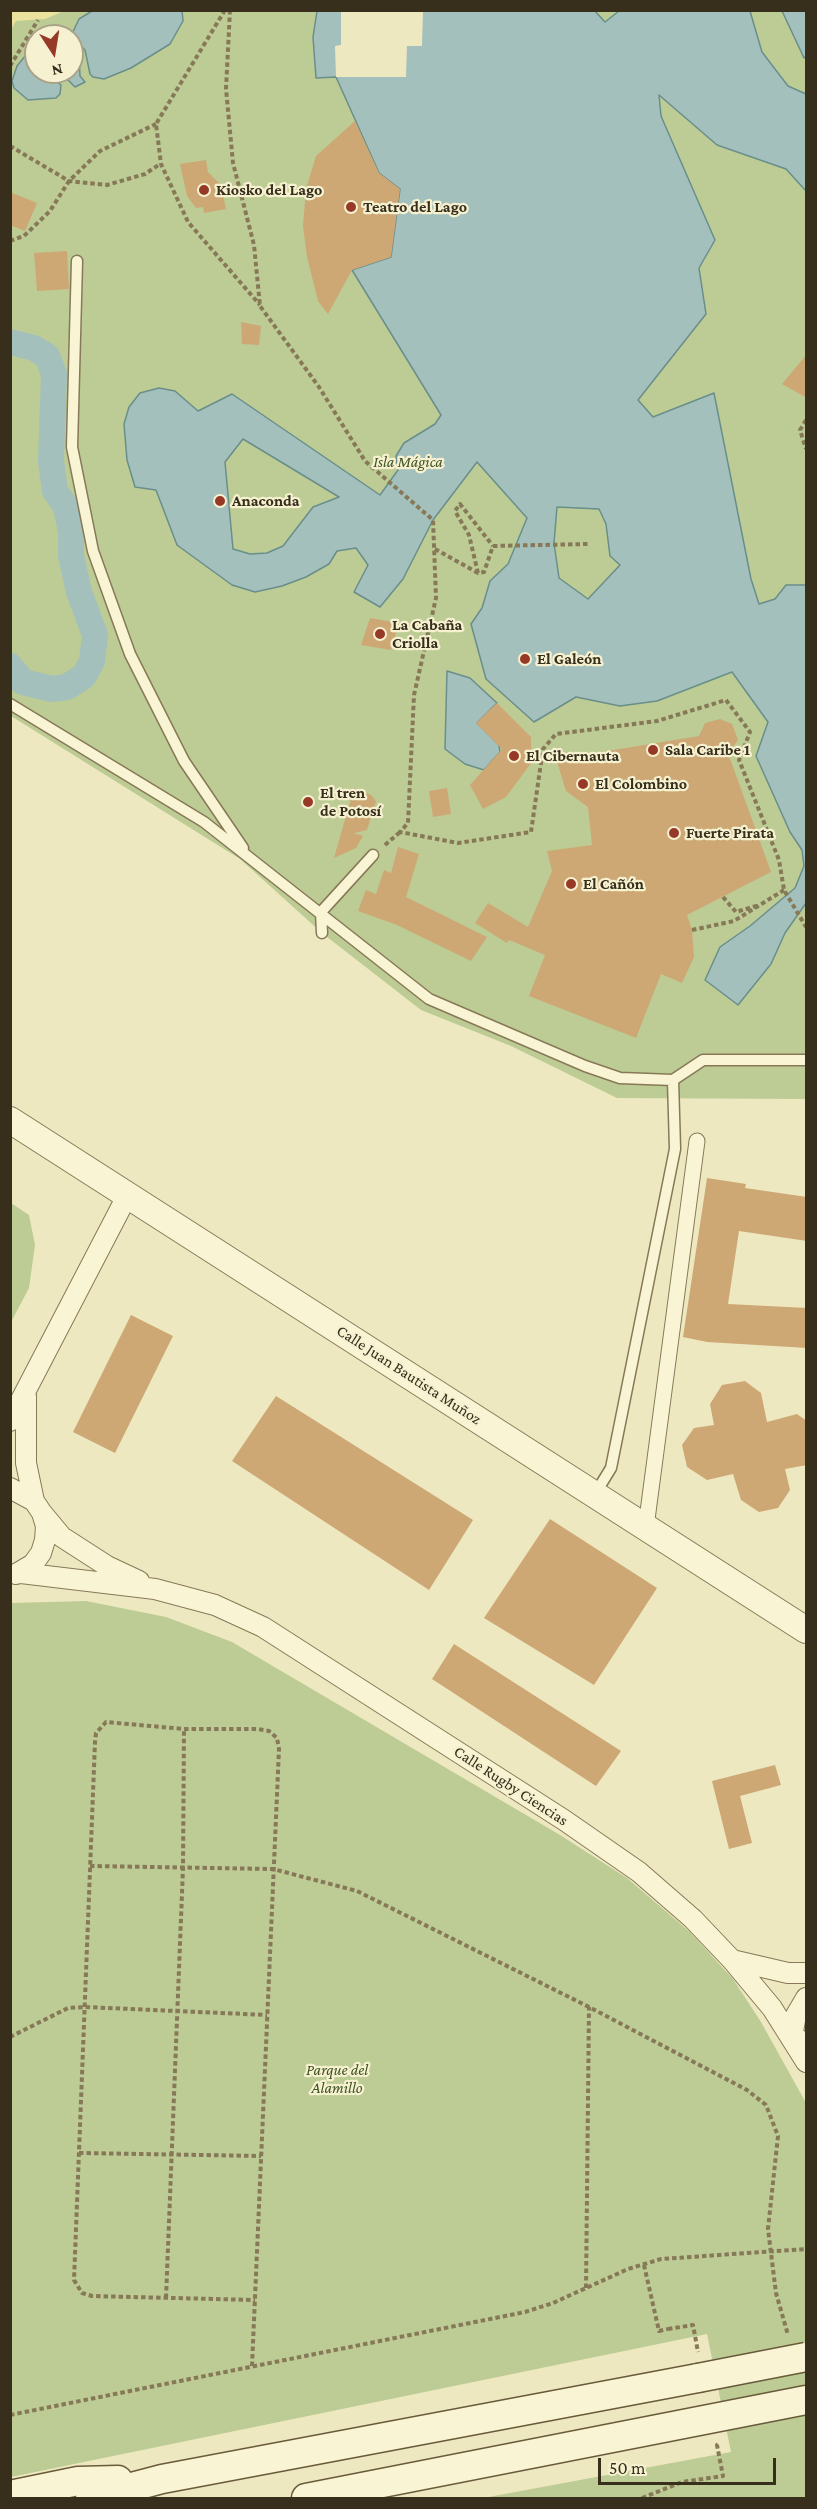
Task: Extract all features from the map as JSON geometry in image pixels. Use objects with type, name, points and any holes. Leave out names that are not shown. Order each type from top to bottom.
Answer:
[{"type":"main road","points":[[90,2499],[162,2478],[698,2378],[794,2340]]},
{"type":"main road","points":[[306,2499],[807,2400]]},
{"type":"main road","points":[[10,2495],[78,2481],[162,2478]]},
{"type":"street","name":"Calle Juan Bautista Muñoz","points":[[10,1120],[807,1630]]},
{"type":"street","points":[[646,1527],[697,1141]]},
{"type":"street","points":[[10,1421],[128,1196]]},
{"type":"street","points":[[16,1574],[33,1564],[45,1540],[26,1463],[26,1390]]},
{"type":"street","points":[[10,1488],[24,1493],[62,1537],[107,1566],[155,1588]]},
{"type":"street","points":[[16,1574],[155,1588]]},
{"type":"street","name":"Calle Rugby Ciencias","points":[[155,1588],[215,1605],[263,1627],[564,1820],[639,1872],[693,1919],[732,1960],[799,2039],[807,2062]]},
{"type":"street","points":[[732,1960],[789,1973],[807,1973]]},
{"type":"street","points":[[799,2039],[796,2015],[807,1998]]},
{"type":"lane","points":[[77,261],[72,447],[93,551],[130,654],[184,761],[250,857]]},
{"type":"lane","points":[[10,704],[204,822],[429,999],[585,1066],[620,1078],[673,1080],[703,1060],[807,1060]]},
{"type":"lane","points":[[322,933],[321,912],[373,855]]},
{"type":"lane","points":[[595,1494],[612,1468],[675,1149],[673,1080]]},
{"type":"path","points":[[10,241],[24,236],[50,212],[69,182],[100,150],[156,124],[225,10]]},
{"type":"path","points":[[230,10],[226,89],[233,163],[254,245],[260,306]]},
{"type":"path","points":[[10,66],[38,20]]},
{"type":"path","points":[[156,124],[160,164],[188,222],[260,306],[319,387],[365,461],[433,520],[436,598],[414,696],[408,823],[400,832],[458,843],[531,832],[543,748],[556,734],[657,721],[726,700],[750,732],[739,760],[779,860],[784,890],[807,927]]},
{"type":"path","points":[[10,146],[69,182],[108,185],[145,174],[160,164]]},
{"type":"path","points":[[807,420],[800,430],[807,449]]},
{"type":"path","points":[[478,573],[469,535],[454,511],[460,504],[493,546]]},
{"type":"path","points":[[493,546],[588,544]]},
{"type":"path","points":[[435,549],[478,573],[484,572],[493,546]]},
{"type":"path","points":[[692,930],[734,921],[769,902],[784,890]]},
{"type":"path","points":[[723,897],[736,912],[769,902]]},
{"type":"path","points":[[252,2366],[255,2300],[273,1869],[279,1749],[277,1738],[269,1731],[257,1729],[184,1729],[117,1721],[106,1722],[100,1726],[95,1742],[74,2280],[78,2288],[92,2296],[255,2300]]},
{"type":"path","points":[[166,2298],[175,2011],[183,1868],[184,1729]]},
{"type":"path","points":[[90,1866],[273,1869],[331,1883],[375,1898],[747,2090],[766,2105],[778,2136],[768,2229],[776,2293],[794,2340]]},
{"type":"path","points":[[586,2288],[590,2007]]},
{"type":"path","points":[[10,2037],[68,2008],[267,2015]]},
{"type":"path","points":[[79,2153],[261,2156]]},
{"type":"path","points":[[10,2415],[525,2312],[661,2259],[707,2254],[807,2249]]},
{"type":"path","points":[[644,2265],[659,2331],[693,2325],[699,2352],[709,2350]]},
{"type":"path","points":[[642,2499],[682,2482],[723,2476],[717,2445],[728,2443]]},
{"type":"green space","name":"Isla Mágica","points":[[10,11],[806,11],[806,1099],[617,1098],[511,1046],[421,1010],[322,933],[240,859],[11,716]]},
{"type":"green space","points":[[11,1203],[29,1215],[35,1245],[29,1288],[11,1322]]},
{"type":"green space","name":"Parque del Alamillo","points":[[86,1601],[166,1617],[232,1642],[560,1835],[627,1878],[690,1932],[733,1979],[761,2022],[806,2103],[806,2498],[483,2498],[731,2452],[707,2334],[11,2477],[11,1603]]},
{"type":"sand","points":[[11,10],[64,11],[45,19],[16,21],[11,29]]},
{"type":"water","points":[[182,10],[183,21],[170,44],[131,68],[104,79],[93,77],[90,74],[84,49],[84,24],[77,24],[79,19],[92,11]]},
{"type":"water","points":[[594,10],[605,22],[619,11],[750,11],[762,52],[788,86],[806,94],[806,191],[786,169],[717,145],[659,95],[661,116],[715,240],[699,268],[706,314],[638,400],[653,417],[714,393],[751,579],[759,604],[775,599],[786,585],[806,585],[806,903],[785,933],[771,964],[738,1005],[705,980],[720,947],[750,926],[795,888],[804,866],[802,850],[790,832],[756,756],[768,722],[732,672],[657,701],[620,706],[576,697],[534,722],[486,679],[471,624],[482,608],[490,581],[508,564],[527,518],[477,462],[433,520],[403,579],[380,607],[354,592],[368,565],[356,548],[337,551],[329,564],[306,577],[282,586],[255,592],[232,585],[177,545],[156,490],[135,487],[127,460],[124,424],[129,407],[140,393],[159,388],[175,391],[198,411],[232,394],[380,495],[398,470],[396,456],[404,443],[435,424],[441,415],[352,270],[391,257],[400,189],[379,173],[336,77],[316,78],[313,37],[317,11]],"holes":[[[243,439],[339,497],[313,507],[283,546],[267,553],[250,554],[233,549],[225,462]],[[557,507],[599,509],[606,524],[610,556],[620,565],[588,599],[559,578],[554,543]]]},
{"type":"water","points":[[782,11],[806,11],[806,56],[804,58]]},
{"type":"water","points":[[24,57],[24,84],[60,84],[60,94],[56,98],[28,100],[14,88],[12,81],[17,66]]},
{"type":"water","points":[[447,671],[470,678],[497,703],[477,723],[499,745],[500,752],[484,770],[465,764],[445,749]]},
{"type":"pier","points":[[341,11],[423,11],[422,46],[407,46],[406,77],[336,77],[335,46],[341,45]]},
{"type":"building","name":"Teatro del Lago","points":[[355,121],[379,173],[400,189],[391,257],[352,270],[328,314],[318,301],[307,257],[303,226],[306,189],[316,156]]},
{"type":"building","name":"Kiosko del Lago","points":[[206,160],[208,172],[221,185],[226,209],[204,213],[203,207],[196,208],[187,196],[180,164]]},
{"type":"building","points":[[10,192],[37,203],[25,231],[10,225]]},
{"type":"building","points":[[67,251],[69,289],[37,291],[34,253]]},
{"type":"building","points":[[241,322],[261,326],[259,345],[242,344]]},
{"type":"building","points":[[807,354],[807,398],[782,384]]},
{"type":"building","name":"La Cabaña Criolla","points":[[370,618],[399,623],[391,650],[361,645]]},
{"type":"building","name":"El Cibernauta","points":[[497,703],[531,737],[531,751],[540,751],[506,797],[483,809],[470,785],[502,749],[476,723]]},
{"type":"building","points":[[720,719],[732,724],[738,740],[728,753],[771,872],[687,915],[692,930],[694,957],[682,983],[661,974],[636,1038],[529,996],[545,955],[509,940],[507,943],[475,923],[488,903],[528,927],[552,871],[547,851],[592,845],[588,807],[566,791],[554,752],[595,753],[699,736],[705,723]]},
{"type":"building","points":[[354,788],[371,795],[376,801],[367,830],[354,833],[363,836],[356,848],[334,858]]},
{"type":"building","points":[[447,788],[451,814],[433,817],[429,791]]},
{"type":"building","points":[[398,847],[419,854],[406,897],[487,937],[471,961],[397,925],[358,911],[366,890],[376,894],[384,870],[391,873]]},
{"type":"building","points":[[707,1178],[746,1184],[745,1188],[807,1197],[807,1241],[739,1231],[728,1304],[807,1308],[807,1348],[707,1342],[683,1337]]},
{"type":"building","points":[[131,1315],[173,1336],[115,1453],[73,1432]]},
{"type":"building","points":[[745,1381],[761,1393],[767,1422],[797,1414],[807,1421],[807,1465],[785,1469],[790,1490],[778,1508],[759,1512],[741,1500],[733,1474],[707,1480],[687,1467],[682,1445],[694,1428],[714,1425],[710,1404],[722,1385]]},
{"type":"building","points":[[276,1396],[473,1520],[429,1590],[232,1461]]},
{"type":"building","points":[[550,1519],[657,1588],[594,1685],[484,1618]]},
{"type":"building","points":[[454,1644],[621,1751],[596,1786],[432,1679]]},
{"type":"building","points":[[775,1765],[781,1785],[740,1796],[752,1843],[729,1849],[712,1781]]},
{"type":"waterway","points":[[10,342],[34,348],[47,356],[54,374],[51,461],[55,491],[66,507],[71,531],[71,556],[79,592],[95,635],[92,661],[84,676],[67,687],[52,689],[23,682],[10,666]]},
{"type":"place","name":"Kiosko del Lago","points":[[204,190]]},
{"type":"place","name":"Teatro del Lago","points":[[351,207]]},
{"type":"place","name":"Anaconda","points":[[220,501]]},
{"type":"place","name":"La Cabaña Criolla","points":[[380,634]]},
{"type":"place","name":"El Galeón","points":[[525,659]]},
{"type":"place","name":"Sala Caribe 1","points":[[653,750]]},
{"type":"place","name":"El Cibernauta","points":[[514,756]]},
{"type":"place","name":"El Colombino","points":[[583,784]]},
{"type":"place","name":"El tren de Potosí","points":[[308,802]]},
{"type":"place","name":"Fuerte Pirata","points":[[674,833]]},
{"type":"place","name":"El Cañón","points":[[571,884]]}]
